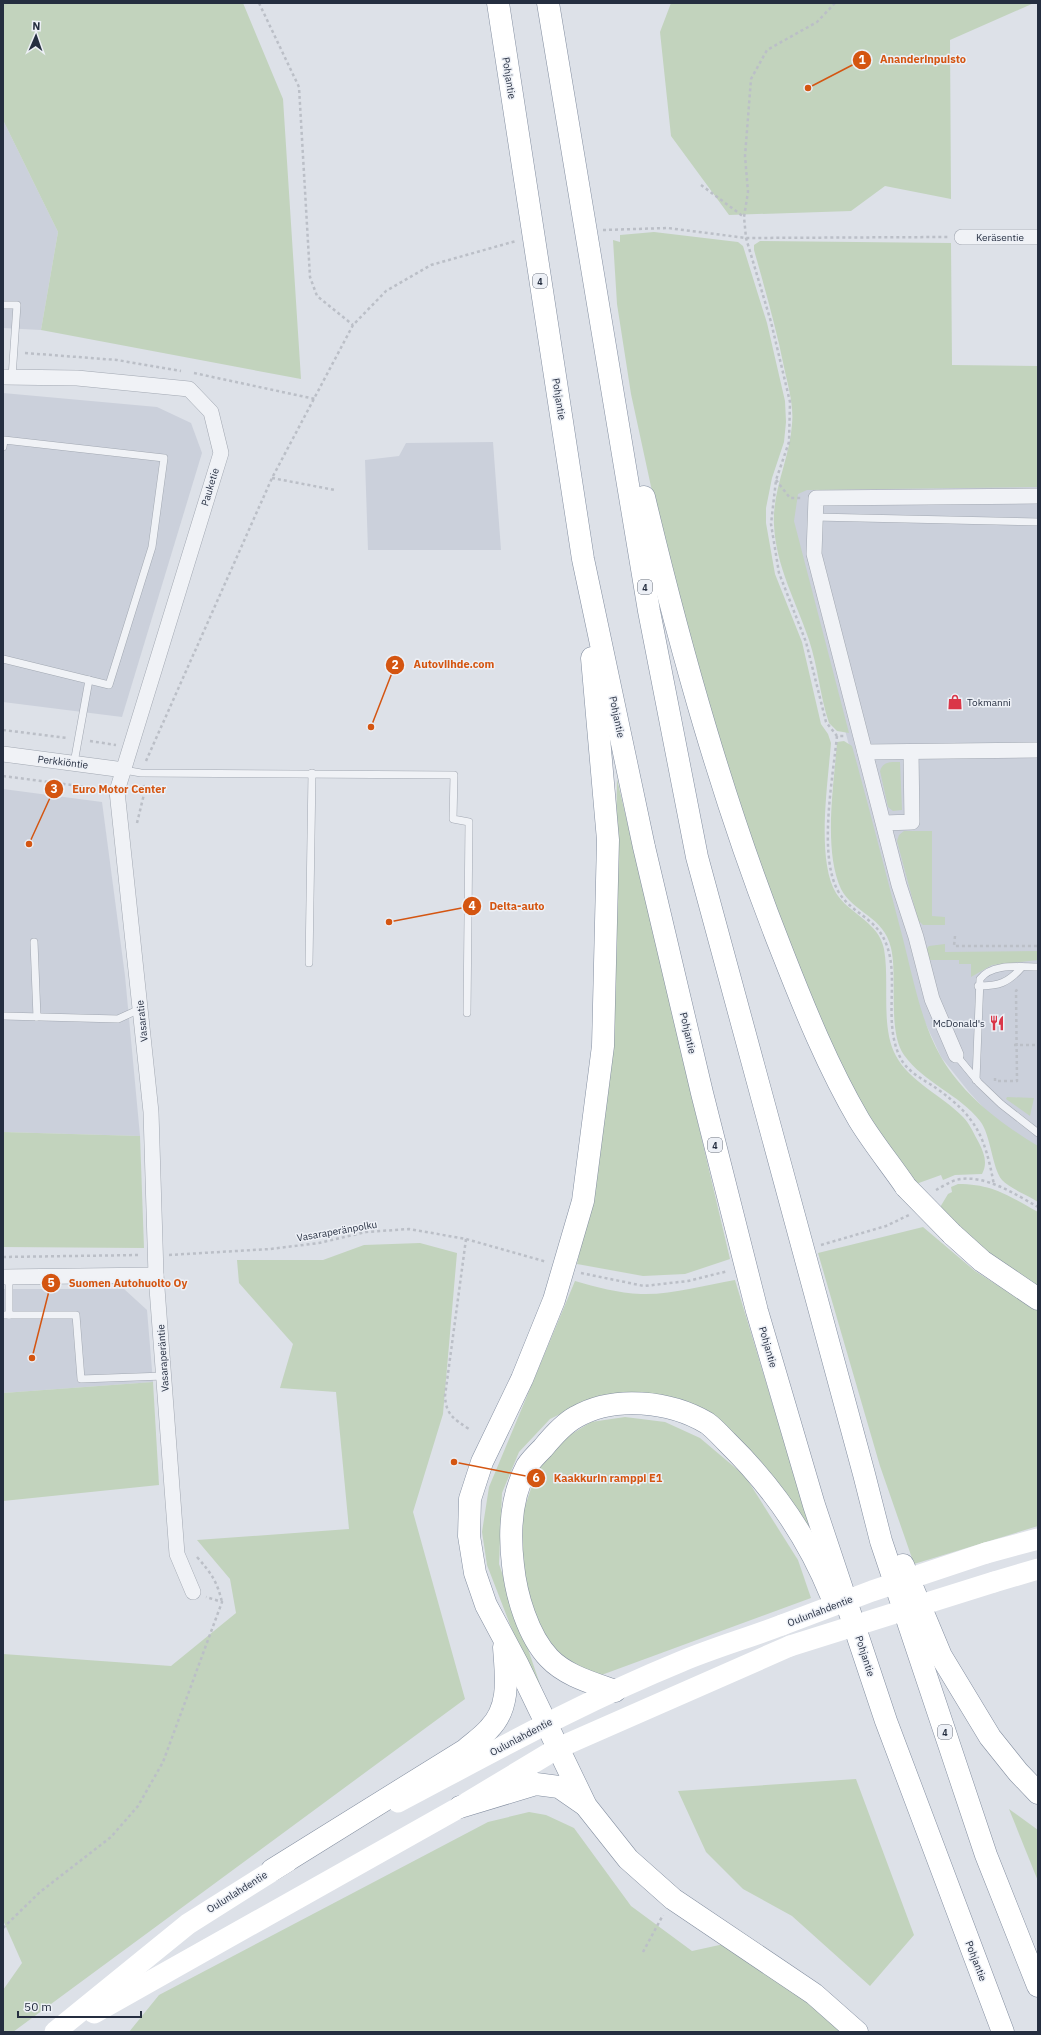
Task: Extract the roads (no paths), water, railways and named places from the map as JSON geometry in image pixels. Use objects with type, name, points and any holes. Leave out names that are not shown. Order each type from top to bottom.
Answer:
[{"type":"highway","name":"Pohjantie","points":[[498,3],[584,559],[644,847],[702,1093],[757,1311],[814,1505],[886,1721],[1003,2032]]},
{"type":"highway","name":"4","points":[[548,3],[649,611],[698,857],[881,1542],[981,1840],[1038,1986]]},
{"type":"highway","points":[[600,315],[673,618],[714,759],[749,864],[810,1021],[859,1120],[906,1187],[952,1234],[982,1261],[1038,1299]]},
{"type":"highway","points":[[584,559],[608,840],[603,1046],[583,1201],[554,1300],[522,1379],[482,1462],[470,1499],[469,1536],[475,1573],[486,1604],[518,1665],[545,1724],[586,1806],[628,1858],[673,1898],[814,1994],[856,2032]]},
{"type":"highway","points":[[615,1691],[576,1677],[550,1658],[528,1627],[514,1579],[511,1550],[511,1520],[516,1495],[527,1466],[552,1437],[576,1417],[600,1408],[628,1402],[656,1405],[688,1413],[708,1424],[749,1464],[776,1497],[804,1540],[826,1581],[864,1675],[886,1721]]},
{"type":"highway","points":[[864,1474],[941,1656],[990,1737],[1018,1772],[1038,1793]]},
{"type":"highway","points":[[272,1870],[465,1750],[490,1728],[503,1705],[507,1687],[504,1640]]},
{"type":"highway","points":[[460,1807],[536,1784],[559,1787],[586,1806]]},
{"type":"main road","name":"Oulunlahdentie","points":[[55,2032],[188,1924],[272,1870],[545,1724],[680,1662],[872,1591],[986,1553],[1038,1539]]},
{"type":"main road","points":[[61,2032],[460,1807],[558,1748],[790,1646],[1038,1569]]},
{"type":"street","name":"Keräsentie","points":[[962,237],[1038,237]]},
{"type":"street","name":"Pauketie","points":[[7,377],[77,378],[189,389],[211,412],[220,453],[124,770]]},
{"type":"street","points":[[956,1055],[932,999],[916,937],[899,885],[814,554],[816,498],[1038,496]]},
{"type":"street","points":[[865,752],[1038,750]]},
{"type":"street","points":[[884,822],[912,822],[912,752]]},
{"type":"street","name":"Perkkiöntie","points":[[3,754],[124,770]]},
{"type":"street","name":"Vasaratie","points":[[124,770],[117,791],[151,1112],[162,1255],[156,1275]]},
{"type":"street","points":[[6,1277],[156,1275]]},
{"type":"street","name":"Vasaraperäntie","points":[[156,1275],[177,1554],[193,1592]]},
{"type":"lane","points":[[3,305],[16,305],[7,377]]},
{"type":"lane","points":[[3,447],[4,440],[164,458],[152,547],[110,685],[3,659]]},
{"type":"lane","points":[[815,517],[1038,522]]},
{"type":"lane","points":[[74,763],[89,680]]},
{"type":"lane","points":[[124,770],[141,773],[454,775],[453,819],[469,822],[467,1013]]},
{"type":"lane","points":[[309,963],[312,774]]},
{"type":"lane","points":[[34,942],[38,1017]]},
{"type":"lane","points":[[978,986],[988,986],[1009,981],[1022,967]]},
{"type":"lane","points":[[978,1082],[978,986],[983,975],[993,969],[1037,967]]},
{"type":"lane","points":[[4,1016],[118,1019],[140,1008]]},
{"type":"lane","points":[[956,1055],[978,1082],[1001,1104],[1038,1133]]},
{"type":"lane","points":[[6,1277],[6,1315],[76,1315],[81,1379],[164,1376]]},
{"type":"place","name":"Ananderinpuisto","points":[[808,88]]},
{"type":"place","name":"Tokmanni","points":[[955,702]]},
{"type":"place","name":"Autoviihde.com","points":[[371,727]]},
{"type":"place","name":"Euro Motor Center","points":[[29,844]]},
{"type":"place","name":"Delta-auto","points":[[389,922]]},
{"type":"place","name":"McDonald's","points":[[997,1023]]},
{"type":"place","name":"Suomen Autohuolto Oy","points":[[32,1358]]},
{"type":"place","name":"Kaakkurin ramppi E1","points":[[454,1462]]}]
